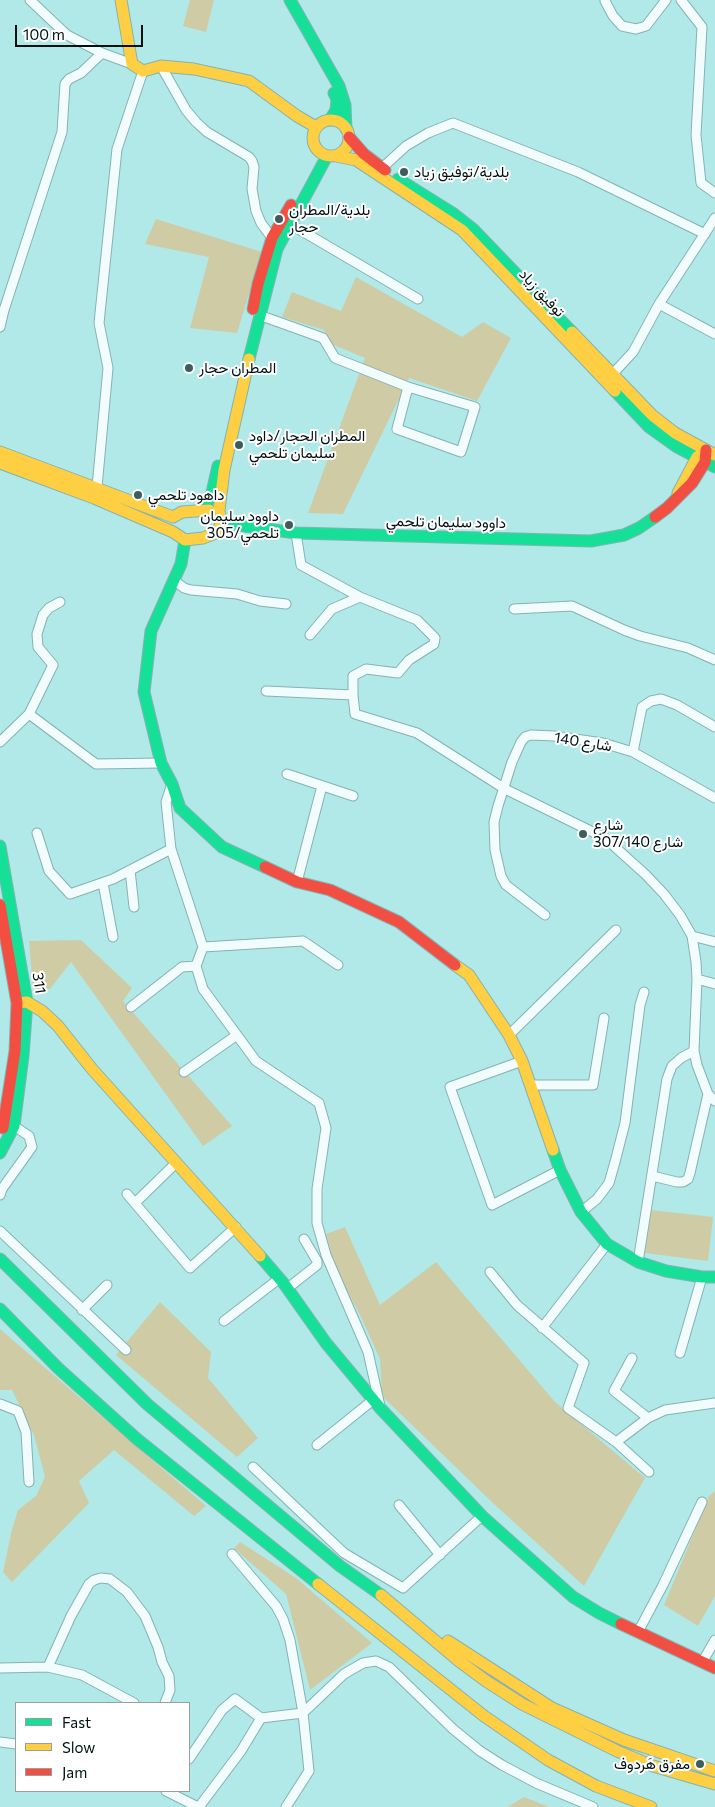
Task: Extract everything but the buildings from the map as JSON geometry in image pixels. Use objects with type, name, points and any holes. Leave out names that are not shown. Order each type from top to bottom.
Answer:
[{"type":"main road","points":[[121,0],[132,64],[143,71],[162,66],[194,69],[249,81],[297,116],[316,127]]},
{"type":"main road","points":[[282,0],[296,21],[335,94],[336,110],[330,120]]},
{"type":"main road","points":[[202,510],[211,497],[258,284],[272,238],[328,156],[346,148],[348,133],[345,105],[339,86],[290,0]]},
{"type":"main road","points":[[328,156],[316,150],[312,139],[316,127],[330,120],[340,122],[348,133]]},
{"type":"main road","name":"توفيق زياد","points":[[348,133],[364,154],[382,168],[454,214],[473,229],[608,378]]},
{"type":"main road","points":[[0,463],[94,498],[173,532],[185,540],[216,533],[222,523],[219,511],[224,470],[233,427],[259,315],[277,249],[328,156]]},
{"type":"main road","name":"توفيق زياد","points":[[328,156],[356,160],[462,230],[608,378],[662,424],[708,458]]},
{"type":"main road","points":[[0,452],[173,517]]},
{"type":"main road","name":"داوود سليمان تلحمي","points":[[222,523],[296,533],[591,541],[624,535],[640,528],[663,512],[686,491],[708,458]]},
{"type":"main road","points":[[173,517],[182,512],[219,511]]},
{"type":"main road","points":[[173,517],[173,532]]},
{"type":"main road","points":[[185,540],[181,564],[151,631],[144,692],[160,763],[172,784],[180,808],[222,847],[297,882],[330,890],[398,922],[469,975],[509,1036],[522,1061],[560,1170],[581,1212],[607,1244],[638,1262],[666,1271],[702,1277],[715,1277]]},
{"type":"main road","name":"311","points":[[0,846],[6,925]]},
{"type":"main road","name":"311","points":[[0,905],[22,1003],[23,1056],[3,1125]]},
{"type":"main road","points":[[22,1003],[42,1011],[58,1026],[92,1069],[176,1163],[236,1226],[280,1278],[326,1343],[377,1404],[482,1516],[572,1597],[599,1613],[715,1668]]},
{"type":"main road","name":"311","points":[[3,1125],[4,1097],[15,1051],[22,1003]]},
{"type":"main road","points":[[0,1153],[3,1125]]},
{"type":"main road","points":[[0,1260],[147,1404],[340,1566],[528,1694],[552,1708],[624,1740],[715,1771]]},
{"type":"main road","points":[[0,1309],[58,1368],[138,1439],[484,1716],[548,1760],[596,1786],[651,1807]]},
{"type":"main road","points":[[391,1602],[459,1661],[522,1704],[558,1723],[653,1766],[715,1784]]},
{"type":"street","points":[[30,0],[67,34],[102,52],[132,64]]},
{"type":"street","points":[[605,1],[613,16],[622,26],[636,29],[646,26],[666,0]]},
{"type":"street","points":[[681,0],[702,27],[696,135],[701,182],[715,193]]},
{"type":"street","points":[[1,320],[62,132],[65,84],[69,79],[81,73],[102,52]]},
{"type":"street","points":[[162,66],[186,110],[196,122],[207,132],[249,157],[252,161],[254,167],[252,189],[256,211],[261,223],[272,238]]},
{"type":"street","points":[[97,487],[108,368],[99,323],[116,158],[120,139],[143,71]]},
{"type":"street","points":[[382,168],[413,142],[441,127],[453,123],[578,172],[705,234]]},
{"type":"street","points":[[608,378],[633,352],[659,304],[715,218]]},
{"type":"street","points":[[290,224],[418,299]]},
{"type":"street","points":[[659,304],[714,331]]},
{"type":"street","points":[[259,315],[323,338],[335,358],[408,387],[474,407],[461,452],[397,428],[408,387]]},
{"type":"street","points":[[296,533],[301,565],[360,597],[417,620],[435,638],[434,644],[409,660],[398,673],[366,670],[353,676],[354,714],[417,733],[505,789],[605,838],[664,894],[692,936],[697,979],[694,1050],[697,1065],[708,1094],[715,1101]]},
{"type":"street","points":[[174,580],[184,588],[191,590],[237,594],[260,601],[286,604]]},
{"type":"street","points":[[310,635],[332,609],[360,597]]},
{"type":"street","points":[[0,742],[29,714],[53,665],[38,648],[37,634],[43,615],[60,602]]},
{"type":"street","points":[[514,609],[572,606],[624,630],[688,648],[715,660]]},
{"type":"street","points":[[266,691],[353,695]]},
{"type":"street","points":[[633,752],[642,708],[651,701],[661,699],[677,705],[715,727]]},
{"type":"street","points":[[29,714],[96,764],[160,763]]},
{"type":"street","name":"شارع 140","points":[[505,789],[512,762],[521,742],[525,737],[531,736],[603,742],[633,752],[715,798]]},
{"type":"street","points":[[287,774],[353,796]]},
{"type":"street","points":[[172,784],[166,802],[171,849],[202,947],[196,966],[203,989],[256,1061],[319,1103],[326,1128],[317,1188],[317,1223],[326,1254],[368,1352],[377,1404],[317,1445]]},
{"type":"street","points":[[297,882],[322,786]]},
{"type":"street","points":[[505,789],[494,822],[495,850],[501,876],[506,885],[545,915]]},
{"type":"street","points":[[37,833],[50,871],[70,894],[130,870],[171,849]]},
{"type":"street","points":[[130,870],[134,907]]},
{"type":"street","points":[[103,882],[113,937]]},
{"type":"street","points":[[509,1036],[616,930]]},
{"type":"street","points":[[692,936],[715,942]]},
{"type":"street","points":[[202,947],[303,941],[338,965]]},
{"type":"street","points":[[131,1007],[182,967],[196,966]]},
{"type":"street","points":[[697,979],[715,984]]},
{"type":"street","points":[[581,1212],[596,1199],[608,1183],[615,1162],[625,1123],[640,1005],[644,992]]},
{"type":"street","points":[[531,1085],[593,1085],[604,1018]]},
{"type":"street","points":[[184,1072],[238,1035]]},
{"type":"street","points":[[638,1262],[667,1079],[672,1066],[680,1058],[694,1050]]},
{"type":"street","points":[[522,1061],[450,1087],[492,1205],[560,1170]]},
{"type":"street","points":[[652,1176],[677,1182],[683,1182],[688,1179],[708,1094]]},
{"type":"street","points":[[0,1195],[2,1189],[32,1147],[29,1136],[3,1125]]},
{"type":"street","points":[[135,1203],[176,1163]]},
{"type":"street","points":[[126,1194],[190,1268],[236,1226]]},
{"type":"street","points":[[0,1231],[126,1350]]},
{"type":"street","points":[[288,1288],[317,1265],[304,1239]]},
{"type":"street","points":[[542,1328],[607,1244]]},
{"type":"street","points":[[490,1272],[517,1305],[584,1363],[568,1408],[616,1442],[649,1472]]},
{"type":"street","points":[[680,1353],[702,1277]]},
{"type":"street","points":[[224,1321],[280,1278]]},
{"type":"street","points":[[82,1310],[107,1285]]},
{"type":"street","points":[[632,1358],[614,1391],[648,1418]]},
{"type":"street","points":[[0,1404],[18,1411],[26,1432],[29,1482]]},
{"type":"street","points":[[616,1442],[648,1418],[665,1410],[715,1404]]},
{"type":"street","points":[[253,1468],[344,1553],[402,1588],[482,1516]]},
{"type":"street","points":[[638,1632],[702,1502]]},
{"type":"street","points":[[399,1505],[440,1555]]},
{"type":"street","points":[[232,1554],[276,1606],[283,1619],[290,1640],[303,1713],[309,1771],[286,1807]]},
{"type":"street","points":[[48,1667],[71,1616],[89,1584],[101,1578],[110,1579],[127,1592],[145,1616],[169,1676],[170,1690],[165,1702]]},
{"type":"street","points":[[703,1661],[715,1640]]},
{"type":"street","points":[[190,1758],[222,1710],[235,1699],[261,1718],[303,1713],[344,1674],[363,1664],[376,1661],[390,1667],[453,1729],[502,1765],[536,1783],[593,1807]]},
{"type":"street","points":[[0,1668],[48,1667],[82,1675],[132,1702]]},
{"type":"street","points":[[168,1792],[198,1807],[241,1751],[261,1718]]},
{"type":"street","points":[[0,1742],[15,1744]]},
{"type":"shaded area","points":[[190,0],[214,0],[206,32],[183,26]]},
{"type":"shaded area","points":[[156,219],[262,252],[237,333],[190,328],[209,257],[145,244]]},
{"type":"shaded area","points":[[356,277],[462,337],[483,322],[511,338],[477,401],[409,378],[343,514],[308,513],[365,358],[329,343],[324,330],[282,317],[292,292],[341,311]]},
{"type":"shaded area","points":[[81,940],[132,988],[123,1001],[232,1126],[203,1146],[71,962],[50,989],[33,989],[29,941]]},
{"type":"shaded area","points":[[651,1210],[713,1217],[708,1261],[645,1253]]},
{"type":"shaded area","points":[[345,1227],[380,1305],[436,1262],[555,1402],[645,1478],[584,1586],[494,1504],[382,1396],[380,1359],[360,1315],[335,1269],[326,1234]]},
{"type":"shaded area","points":[[160,1302],[211,1352],[208,1378],[258,1438],[237,1457],[116,1355]]},
{"type":"shaded area","points":[[0,1329],[206,1506],[194,1516],[114,1450],[79,1481],[89,1503],[12,1582],[3,1572],[12,1529],[18,1510],[36,1496],[45,1477],[34,1435],[12,1390],[0,1390]]},
{"type":"shaded area","points":[[715,1491],[715,1596],[698,1626],[664,1605],[709,1496]]},
{"type":"shaded area","points":[[240,1542],[296,1578],[372,1643],[310,1690],[286,1594],[234,1548]]},
{"type":"shaded area","points":[[524,1797],[549,1807],[508,1807]]},
{"type":"traffic: fast","points":[[290,0],[339,86],[345,105],[346,129]]},
{"type":"traffic: fast","points":[[330,120],[336,110],[337,99],[334,93]]},
{"type":"traffic: fast","points":[[249,359],[277,249],[327,156]]},
{"type":"traffic: fast","points":[[398,179],[454,214],[473,229],[572,332]]},
{"type":"traffic: fast","points":[[615,391],[649,427],[677,447],[715,467]]},
{"type":"traffic: fast","points":[[202,510],[211,497],[218,466]]},
{"type":"traffic: fast","points":[[222,523],[296,533],[591,541],[624,535],[655,517]]},
{"type":"traffic: fast","points":[[185,540],[181,564],[151,631],[144,692],[161,763],[172,784],[180,808],[222,847],[265,867]]},
{"type":"traffic: fast","points":[[0,846],[27,1002],[23,1056],[14,1126]]},
{"type":"traffic: fast","points":[[0,1153],[14,1126]]},
{"type":"traffic: fast","points":[[553,1150],[560,1170],[581,1212],[607,1244],[638,1262],[666,1271],[702,1277],[715,1277]]},
{"type":"traffic: fast","points":[[260,1256],[285,1285],[326,1343],[381,1409],[482,1516],[573,1597],[621,1624]]},
{"type":"traffic: fast","points":[[0,1259],[147,1404],[340,1566],[381,1595]]},
{"type":"traffic: fast","points":[[0,1309],[58,1368],[137,1439],[318,1584]]},
{"type":"traffic: slow","points":[[121,0],[132,64],[143,71],[161,66],[194,69],[249,81],[297,116],[316,127]]},
{"type":"traffic: slow","points":[[331,120],[338,121],[344,125],[348,131],[349,138],[348,145],[344,151],[338,155],[331,156],[324,155],[318,151],[314,145],[313,138],[314,131],[318,125],[324,121],[331,120]]},
{"type":"traffic: slow","points":[[336,156],[356,160],[462,230],[615,391]]},
{"type":"traffic: slow","points":[[572,332],[652,415],[675,433],[715,455]]},
{"type":"traffic: slow","points":[[0,463],[94,498],[173,532],[185,540],[203,538],[216,533],[222,523],[219,511],[224,470],[249,359]]},
{"type":"traffic: slow","points":[[0,452],[173,517]]},
{"type":"traffic: slow","points":[[678,493],[697,457],[702,454]]},
{"type":"traffic: slow","points":[[173,517],[182,512],[209,510]]},
{"type":"traffic: slow","points":[[455,965],[469,975],[509,1035],[522,1061],[553,1150]]},
{"type":"traffic: slow","points":[[17,1003],[27,1002],[42,1011],[58,1026],[92,1069],[260,1256]]},
{"type":"traffic: slow","points":[[318,1584],[484,1716],[548,1760],[596,1786],[651,1807]]},
{"type":"traffic: slow","points":[[381,1595],[459,1661],[522,1704],[617,1751],[653,1766],[715,1784]]},
{"type":"traffic: slow","points":[[448,1641],[552,1708],[624,1740],[715,1771]]},
{"type":"traffic: jam","points":[[349,137],[364,154],[385,170]]},
{"type":"traffic: jam","points":[[253,309],[258,284],[272,238],[291,205]]},
{"type":"traffic: jam","points":[[655,517],[692,483],[705,462],[706,450]]},
{"type":"traffic: jam","points":[[265,867],[297,882],[330,890],[399,922],[455,965]]},
{"type":"traffic: jam","points":[[0,905],[17,1003],[15,1051],[3,1128]]},
{"type":"traffic: jam","points":[[621,1624],[715,1668]]},
{"type":"place","name":"بلدية/توفيق زياد","points":[[404,172]]},
{"type":"place","name":"بلدية/المطران حجار","points":[[279,219]]},
{"type":"place","name":"المطران حجار","points":[[189,368]]},
{"type":"place","name":"المطران الحجار/داود سليمان تلحمي","points":[[239,445]]},
{"type":"place","name":"داهود تلحمي","points":[[138,495]]},
{"type":"place","name":"داوود سليمان تلحمي/305","points":[[289,525]]},
{"type":"place","name":"شارع 307/شارع 140","points":[[583,834]]},
{"type":"place","name":"مفرق هَردوف","points":[[700,1764]]}]
